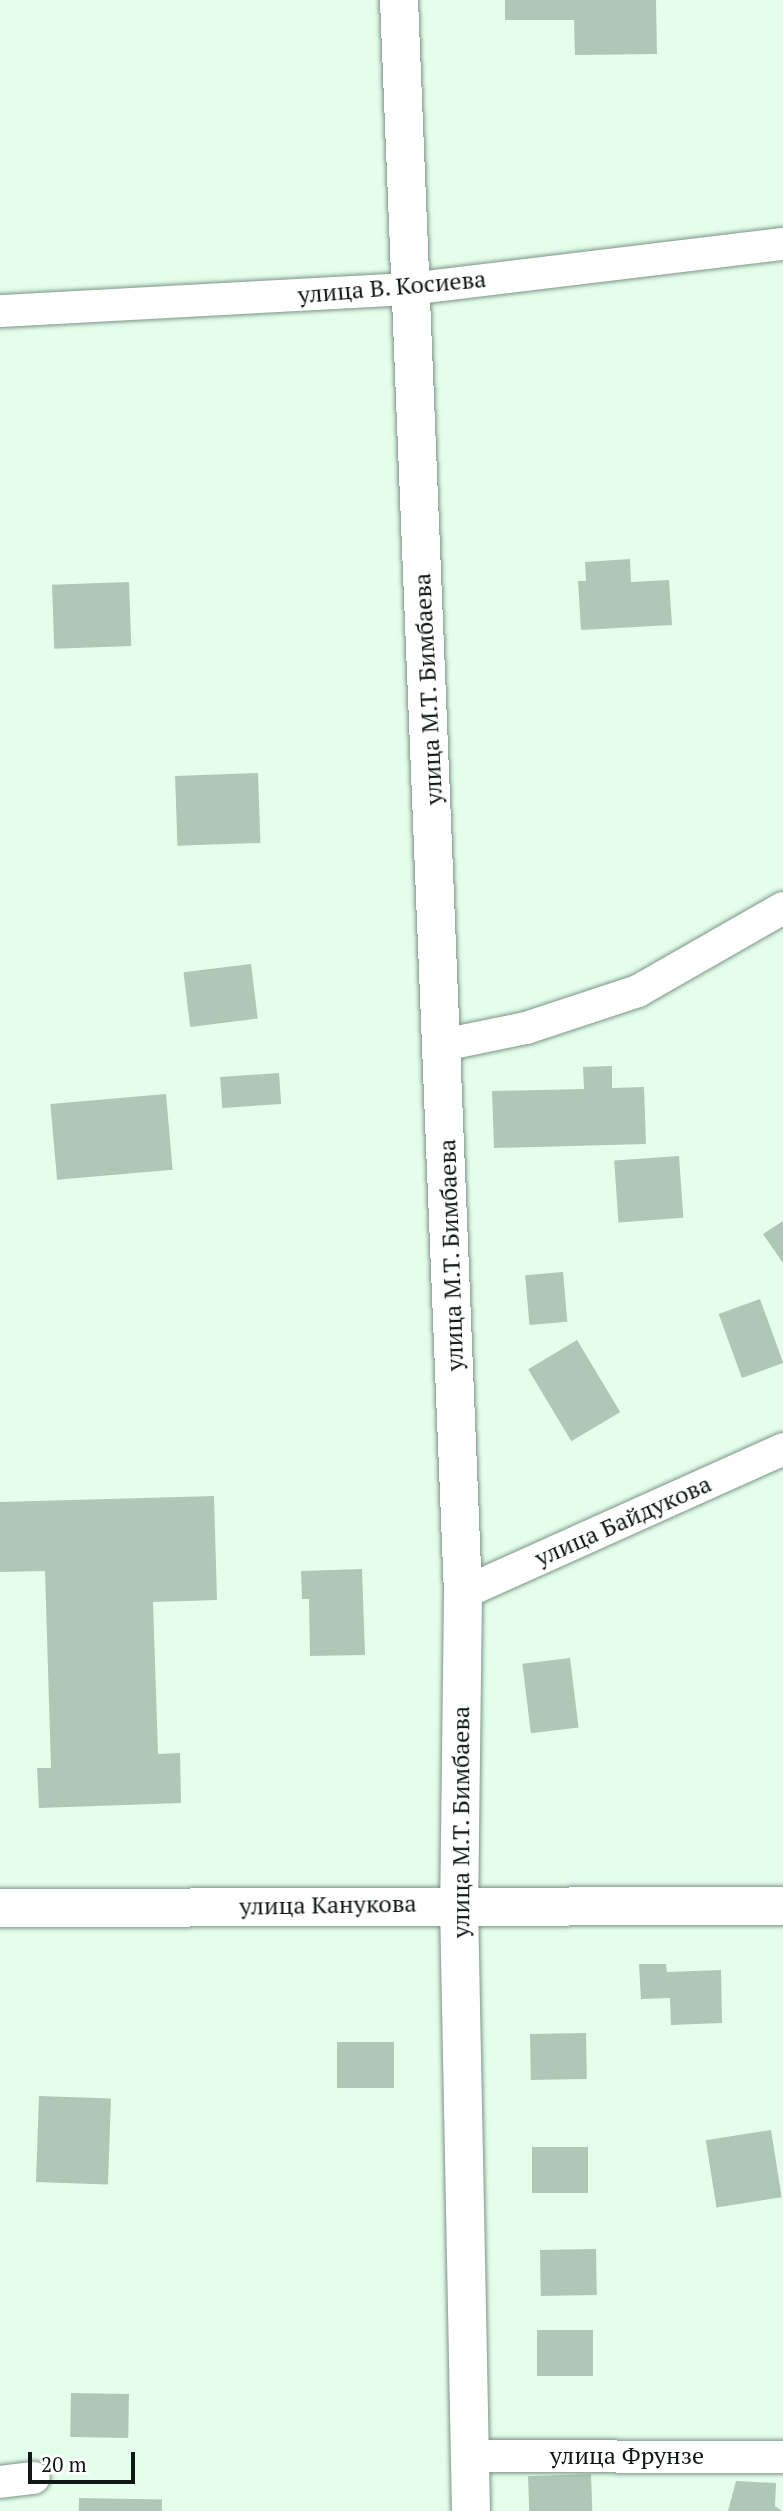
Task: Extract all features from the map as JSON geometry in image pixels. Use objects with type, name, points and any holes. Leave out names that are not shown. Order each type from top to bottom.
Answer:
[{"type":"main road","name":"улица М.Т. Бимбаева","points":[[399,0],[463,1593],[459,1904],[471,2511]]},
{"type":"main road","name":"улица Канукова","points":[[0,1908],[459,1904],[783,1906]]},
{"type":"street","name":"улица В. Косиева","points":[[0,311],[410,289],[783,244]]},
{"type":"street","points":[[443,1045],[526,1028],[638,991],[783,908]]},
{"type":"street","name":"улица Байдукова","points":[[463,1593],[783,1449]]},
{"type":"street","name":"улица Фрунзе","points":[[471,2456],[783,2457]]},
{"type":"street","points":[[0,2482],[34,2478]]},
{"type":"building","points":[[505,0],[656,0],[657,54],[575,55],[574,20],[505,20]]},
{"type":"building","points":[[630,559],[631,582],[669,580],[672,625],[581,630],[578,581],[586,581],[585,562]]},
{"type":"building","points":[[129,582],[131,646],[54,649],[52,585]]},
{"type":"building","points":[[258,773],[260,843],[177,846],[175,776]]},
{"type":"building","points":[[251,964],[258,1019],[190,1027],[184,972]]},
{"type":"building","points":[[612,1066],[612,1088],[644,1087],[646,1144],[494,1148],[492,1091],[584,1089],[583,1067]]},
{"type":"building","points":[[279,1073],[281,1104],[222,1108],[220,1077]]},
{"type":"building","points":[[166,1094],[173,1170],[57,1180],[50,1104]]},
{"type":"building","points":[[679,1156],[683,1218],[618,1222],[614,1161]]},
{"type":"building","points":[[783,1221],[783,1263],[763,1234]]},
{"type":"building","points":[[563,1272],[567,1322],[530,1325],[525,1275]]},
{"type":"building","points":[[760,1299],[783,1363],[742,1378],[719,1314]]},
{"type":"building","points":[[577,1340],[620,1412],[571,1441],[528,1369]]},
{"type":"building","points":[[214,1496],[217,1600],[153,1602],[158,1754],[180,1753],[181,1803],[39,1808],[37,1768],[51,1768],[45,1571],[0,1572],[0,1502]]},
{"type":"building","points":[[362,1569],[365,1655],[310,1656],[309,1599],[302,1599],[301,1571]]},
{"type":"building","points":[[570,1658],[579,1727],[531,1733],[522,1664]]},
{"type":"building","points":[[639,1964],[666,1964],[667,1972],[721,1970],[722,2023],[671,2025],[670,1998],[641,1999]]},
{"type":"building","points":[[586,2033],[587,2079],[531,2080],[530,2034]]},
{"type":"building","points":[[337,2042],[394,2042],[394,2088],[337,2088]]},
{"type":"building","points":[[39,2096],[111,2099],[108,2184],[36,2182]]},
{"type":"building","points":[[771,2130],[782,2197],[716,2207],[706,2140]]},
{"type":"building","points":[[532,2147],[588,2147],[588,2193],[532,2193]]},
{"type":"building","points":[[596,2249],[597,2295],[541,2296],[540,2250]]},
{"type":"building","points":[[537,2330],[593,2330],[593,2376],[537,2376]]},
{"type":"building","points":[[71,2393],[129,2394],[128,2438],[70,2437]]},
{"type":"building","points":[[591,2474],[592,2511],[529,2511],[528,2476]]},
{"type":"building","points":[[736,2481],[776,2483],[775,2506],[782,2511],[728,2511]]},
{"type":"building","points":[[79,2498],[162,2499],[162,2511],[79,2511]]}]
